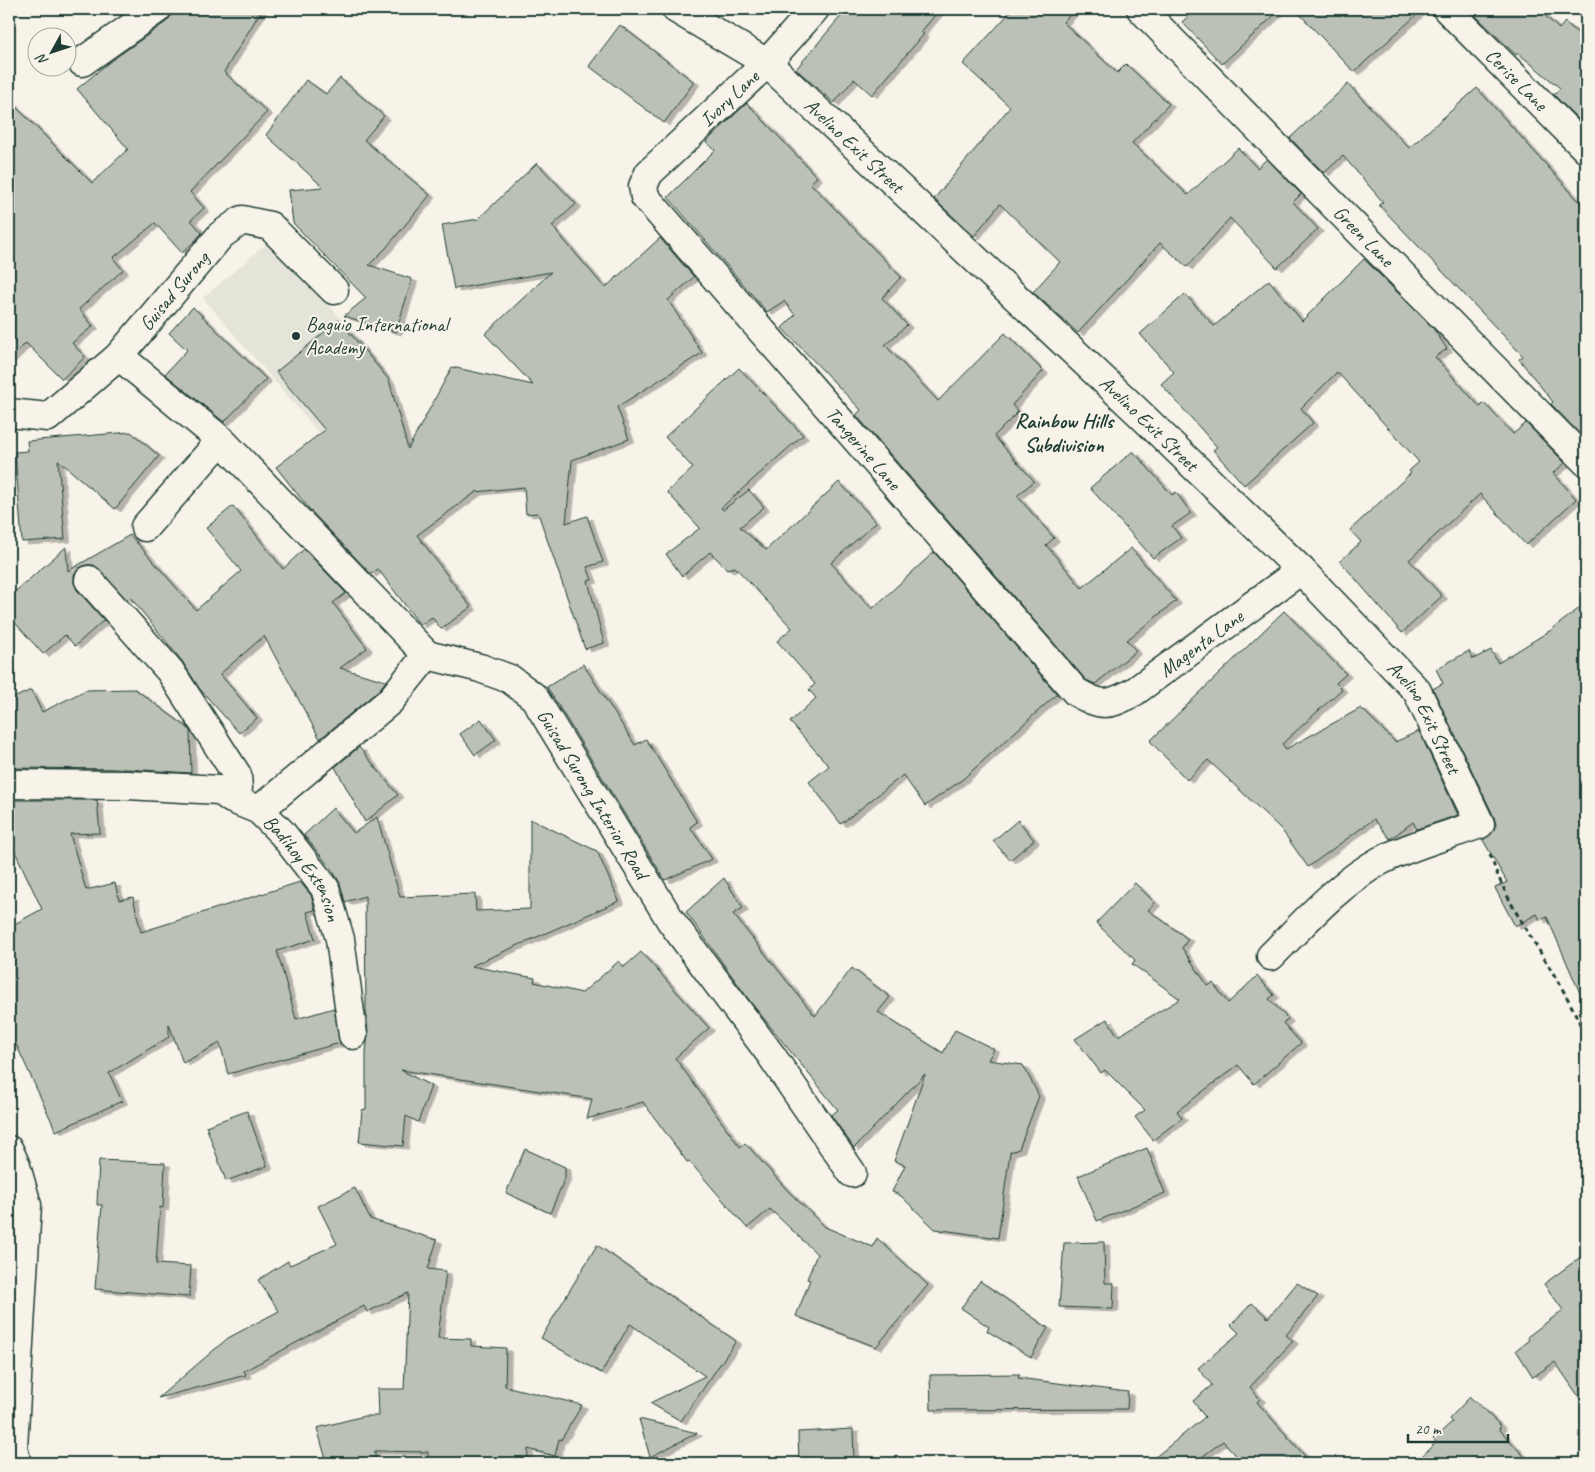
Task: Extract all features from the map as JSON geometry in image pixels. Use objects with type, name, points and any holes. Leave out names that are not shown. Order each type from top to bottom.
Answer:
[{"type":"street","points":[[82,62],[156,9]]},
{"type":"street","name":"Avelino Exit Street","points":[[676,9],[767,63],[1125,399],[1301,570],[1417,691],[1480,824]]},
{"type":"street","name":"Ivory Lane","points":[[643,186],[650,173],[660,162],[767,63],[815,9]]},
{"type":"street","name":"Cerise Lane","points":[[1447,9],[1586,150]]},
{"type":"street","name":"Green Lane","points":[[1156,13],[1586,462]]},
{"type":"street","name":"Tangerine Lane","points":[[643,186],[645,197],[1076,692],[1096,704]]},
{"type":"street","name":"Guisad Surong","points":[[9,413],[48,417],[119,356],[221,235],[242,220],[270,226],[334,290]]},
{"type":"street","points":[[119,356],[221,440],[427,655],[390,701],[259,810]]},
{"type":"street","points":[[145,526],[221,440]]},
{"type":"street","name":"Magenta Lane","points":[[1096,704],[1114,703],[1134,692],[1301,570]]},
{"type":"street","points":[[89,580],[170,672],[185,694],[236,775],[238,788],[232,799]]},
{"type":"street","name":"Guisad Surong Interior Road","points":[[427,655],[480,668],[510,679],[534,697],[671,921],[771,1055],[852,1173]]},
{"type":"street","name":"Badihoy Extension","points":[[9,784],[127,785],[219,790],[232,799],[259,810],[282,833],[325,888],[340,939],[353,1035]]},
{"type":"street","points":[[1271,956],[1322,904],[1350,881],[1381,861],[1480,824]]},
{"type":"street","points":[[9,1150],[16,1166],[27,1205],[13,1452]]},
{"type":"path","points":[[1480,824],[1496,875],[1572,1006],[1586,1039]]},
{"type":"shaded area","name":"Baguio International Academy","points":[[272,239],[388,374],[319,433],[203,298]]},
{"type":"building","points":[[172,9],[262,9],[224,72],[267,112],[190,192],[204,208],[191,220],[202,233],[194,242],[182,253],[155,223],[113,258],[123,270],[79,309],[93,326],[72,343],[85,357],[62,379],[26,343],[9,360],[9,100],[92,183],[128,149],[77,89],[108,63],[166,22],[171,16]]},
{"type":"building","points":[[847,9],[940,9],[921,32],[924,34],[872,95],[854,79],[834,103],[796,69]]},
{"type":"building","points":[[1013,9],[1076,9],[1063,22],[1117,73],[1126,64],[1169,104],[1132,143],[1188,195],[1238,148],[1257,168],[1267,159],[1301,194],[1293,202],[1318,229],[1277,268],[1230,218],[1187,267],[1160,243],[1078,333],[1033,292],[1060,262],[1000,204],[974,236],[934,199],[1010,107],[963,64]]},
{"type":"building","points":[[1196,9],[1281,9],[1222,64],[1182,22]]},
{"type":"building","points":[[1295,9],[1423,9],[1354,72]]},
{"type":"building","points":[[1469,9],[1538,9],[1559,29],[1565,22],[1586,40],[1586,127],[1554,95],[1560,88],[1518,53],[1516,55]]},
{"type":"building","points":[[620,25],[694,82],[664,123],[589,66]]},
{"type":"building","points":[[340,78],[384,116],[364,140],[430,195],[386,248],[369,265],[412,279],[396,332],[344,316],[366,298],[293,223],[289,190],[323,187],[266,135],[306,80],[326,94]]},
{"type":"building","points":[[1348,84],[1409,148],[1477,88],[1586,209],[1586,440],[1551,404],[1553,402],[1519,359],[1523,356],[1379,205],[1383,202],[1343,156],[1324,173],[1290,138]]},
{"type":"building","points":[[747,103],[817,177],[810,183],[901,277],[882,298],[907,325],[885,345],[938,401],[1005,333],[1043,371],[1012,405],[1018,412],[994,436],[1034,481],[1017,496],[1054,538],[1046,545],[1082,588],[1131,548],[1176,601],[1127,640],[1136,651],[1095,684],[1086,680],[856,415],[861,410],[782,328],[795,315],[784,301],[767,312],[668,197],[715,150],[706,142]]},
{"type":"building","points":[[537,163],[576,204],[552,226],[605,288],[660,238],[694,277],[668,300],[702,353],[617,407],[629,439],[572,460],[566,523],[587,516],[603,562],[587,567],[592,580],[588,581],[604,643],[585,649],[538,513],[526,514],[524,487],[476,492],[417,535],[471,607],[441,629],[432,617],[420,625],[378,569],[371,574],[310,510],[276,467],[325,430],[276,372],[339,320],[389,380],[408,449],[452,367],[533,385],[485,334],[551,272],[454,289],[442,225],[478,219]]},
{"type":"building","points":[[1364,259],[1433,328],[1447,349],[1435,357],[1480,407],[1484,403],[1513,434],[1526,423],[1565,463],[1553,473],[1576,499],[1526,545],[1480,494],[1409,560],[1442,596],[1402,633],[1340,561],[1361,542],[1350,530],[1411,473],[1409,471],[1419,462],[1337,372],[1301,408],[1313,423],[1244,485],[1213,450],[1217,447],[1161,384],[1174,372],[1140,334],[1185,294],[1214,326],[1269,280],[1302,321]]},
{"type":"building","points":[[193,307],[266,379],[224,422],[165,374],[187,350],[169,333]]},
{"type":"building","points":[[739,368],[803,435],[721,508],[723,510],[749,490],[764,507],[740,527],[766,550],[839,482],[876,522],[831,563],[872,609],[934,552],[1057,694],[963,779],[925,806],[903,775],[841,824],[809,782],[829,766],[790,722],[816,698],[809,690],[815,684],[777,641],[792,628],[735,567],[727,569],[710,552],[682,576],[666,554],[700,528],[667,492],[693,468],[665,437]]},
{"type":"building","points":[[131,432],[159,456],[115,509],[58,460],[65,539],[22,542],[15,452],[28,451],[27,441]]},
{"type":"building","points":[[1133,451],[1172,495],[1176,492],[1191,513],[1172,526],[1181,538],[1153,558],[1090,488]]},
{"type":"building","points":[[233,506],[283,569],[304,549],[346,593],[333,603],[367,648],[340,668],[386,681],[379,690],[320,739],[264,636],[220,674],[257,718],[239,733],[199,688],[182,661],[130,597],[127,600],[94,565],[86,565],[79,568],[74,575],[74,583],[77,590],[104,620],[75,646],[65,635],[43,654],[9,616],[9,597],[66,547],[68,571],[130,535],[196,610],[241,571],[206,528]]},
{"type":"building","points":[[1586,603],[1586,1007],[1547,917],[1540,920],[1537,914],[1515,926],[1495,888],[1507,882],[1483,840],[1492,833],[1496,825],[1494,817],[1433,689],[1443,683],[1436,669],[1469,651],[1473,659],[1491,650],[1498,663],[1551,630]]},
{"type":"building","points":[[1284,611],[1346,674],[1336,683],[1342,689],[1282,744],[1286,749],[1361,708],[1395,742],[1419,731],[1458,815],[1417,829],[1413,822],[1390,839],[1374,819],[1308,867],[1281,829],[1208,760],[1187,780],[1150,741]]},
{"type":"building","points":[[583,664],[635,745],[646,739],[697,822],[690,827],[712,859],[665,880],[547,687]]},
{"type":"building","points":[[135,689],[190,731],[191,773],[127,769],[9,768],[9,700],[31,690],[42,712],[86,690]]},
{"type":"building","points":[[481,719],[496,740],[475,755],[460,734]]},
{"type":"building","points":[[359,747],[398,795],[365,822],[335,767]]},
{"type":"building","points":[[9,800],[97,800],[100,833],[70,834],[86,890],[115,883],[119,900],[133,897],[141,932],[300,882],[311,895],[315,910],[307,912],[315,939],[277,951],[296,1019],[334,1008],[340,1043],[228,1074],[220,1043],[183,1063],[169,1024],[169,1037],[109,1073],[122,1101],[56,1131],[16,1044],[9,1048],[9,927],[42,909],[9,839]]},
{"type":"building","points":[[333,808],[354,833],[377,817],[400,897],[475,894],[476,911],[530,909],[530,819],[597,851],[619,901],[471,966],[535,978],[534,982],[582,993],[619,961],[624,967],[641,952],[709,1028],[675,1058],[740,1147],[745,1143],[788,1191],[825,1227],[873,1247],[877,1238],[928,1285],[876,1347],[796,1316],[810,1280],[807,1279],[817,1254],[770,1209],[747,1228],[689,1161],[687,1162],[643,1102],[587,1119],[592,1099],[401,1070],[431,1086],[418,1122],[406,1116],[403,1146],[359,1142],[362,1110],[366,1109],[368,1033],[366,1011],[365,896],[345,902],[340,883],[333,871],[304,835]]},
{"type":"building","points":[[1018,820],[1034,840],[1010,860],[993,841]]},
{"type":"building","points":[[724,878],[743,908],[733,914],[815,1016],[852,968],[890,997],[878,1012],[943,1053],[955,1030],[994,1049],[988,1060],[1023,1065],[1039,1096],[1019,1149],[1010,1152],[998,1238],[935,1229],[900,1195],[892,1192],[905,1165],[894,1161],[925,1074],[854,1148],[831,1115],[838,1110],[752,1004],[686,912]]},
{"type":"building","points":[[1135,883],[1155,903],[1148,910],[1188,939],[1182,948],[1208,986],[1213,983],[1228,1003],[1257,976],[1274,995],[1269,999],[1288,1019],[1283,1023],[1301,1043],[1254,1084],[1238,1065],[1177,1111],[1182,1118],[1153,1140],[1135,1117],[1145,1110],[1105,1070],[1101,1073],[1075,1039],[1107,1019],[1118,1036],[1180,999],[1132,964],[1135,960],[1096,923]]},
{"type":"building","points":[[247,1111],[267,1166],[226,1181],[206,1126]]},
{"type":"building","points":[[1147,1148],[1165,1193],[1097,1221],[1078,1176]]},
{"type":"building","points":[[525,1149],[565,1167],[565,1178],[550,1213],[506,1193]]},
{"type":"building","points":[[99,1160],[165,1163],[163,1208],[160,1207],[156,1264],[191,1266],[189,1297],[95,1289],[102,1205],[97,1205]]},
{"type":"building","points":[[355,1188],[370,1219],[437,1240],[428,1269],[446,1271],[438,1338],[471,1339],[471,1346],[506,1348],[505,1386],[582,1405],[561,1440],[559,1439],[555,1456],[528,1449],[527,1463],[428,1463],[428,1452],[375,1451],[375,1458],[362,1460],[362,1463],[327,1463],[317,1428],[364,1416],[378,1416],[377,1389],[404,1389],[408,1293],[367,1312],[364,1306],[244,1371],[246,1375],[158,1398],[228,1338],[279,1311],[258,1280],[288,1261],[290,1265],[337,1244],[318,1206]]},
{"type":"building","points":[[1104,1242],[1105,1283],[1114,1283],[1113,1309],[1059,1307],[1064,1243]]},
{"type":"building","points":[[597,1245],[736,1341],[681,1421],[650,1403],[705,1376],[630,1324],[601,1373],[541,1338]]},
{"type":"building","points":[[1586,1253],[1586,1407],[1555,1362],[1533,1377],[1516,1350],[1529,1340],[1527,1337],[1563,1310],[1544,1284]]},
{"type":"building","points":[[980,1281],[1048,1328],[1031,1357],[987,1331],[989,1327],[961,1308]]},
{"type":"building","points":[[1297,1283],[1318,1296],[1286,1335],[1293,1341],[1250,1387],[1260,1399],[1257,1402],[1311,1463],[1243,1463],[1223,1441],[1194,1463],[1148,1463],[1205,1417],[1193,1401],[1212,1385],[1198,1368],[1239,1333],[1231,1325],[1252,1303],[1268,1318]]},
{"type":"building","points":[[1020,1374],[1018,1378],[1128,1392],[1127,1409],[931,1410],[930,1375]]},
{"type":"building","points":[[1470,1397],[1501,1426],[1499,1429],[1530,1463],[1415,1463],[1436,1442],[1433,1439],[1452,1422],[1449,1419]]},
{"type":"building","points":[[639,1419],[697,1433],[650,1457]]},
{"type":"building","points":[[853,1429],[854,1463],[799,1463],[798,1432]]},
{"type":"place","name":"Baguio International Academy","points":[[296,336]]},
{"type":"district","name":"Rainbow Hills Subdivision","points":[[1064,433]]}]
